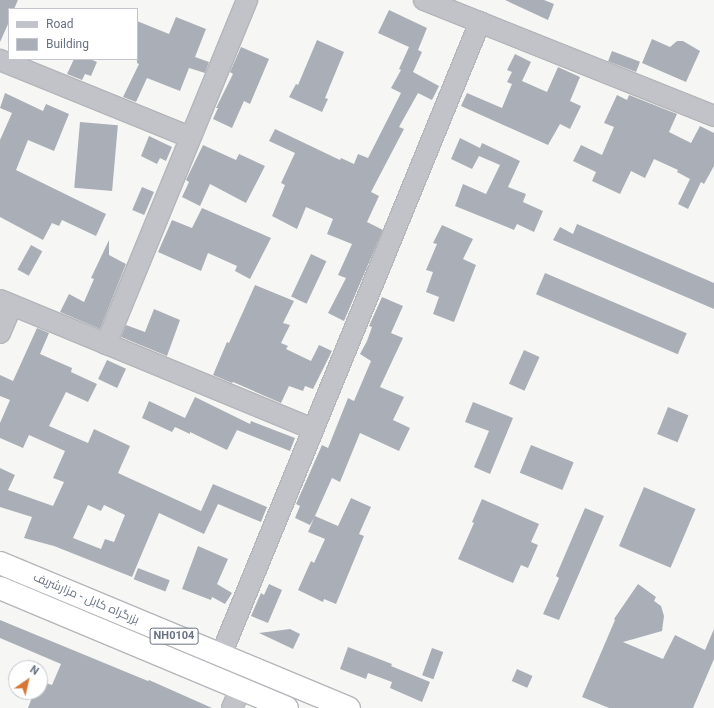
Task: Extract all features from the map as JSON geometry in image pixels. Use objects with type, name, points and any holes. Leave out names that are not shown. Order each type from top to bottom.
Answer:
[{"type":"highway","name":"بزرگراه کابل - مزارشریف","points":[[0,563],[349,708]]},
{"type":"highway","name":"بزرگراه کابل - مزارشریف","points":[[0,588],[287,708]]},
{"type":"street","points":[[106,344],[247,0]]},
{"type":"street","points":[[424,0],[714,116]]},
{"type":"street","points":[[221,655],[312,429],[480,22]]},
{"type":"street","points":[[0,60],[190,137]]},
{"type":"street","points":[[0,333],[6,303],[312,429]]},
{"type":"street","points":[[232,708],[240,688]]},
{"type":"building","points":[[0,0],[18,0],[14,8],[8,8],[8,24],[0,42]]},
{"type":"building","points":[[505,0],[544,0],[554,4],[548,20]]},
{"type":"building","points":[[389,10],[427,28],[418,50],[422,52],[413,72],[439,86],[432,100],[418,93],[399,127],[404,129],[371,192],[379,196],[367,222],[383,230],[344,321],[328,313],[346,278],[338,275],[352,244],[327,234],[333,219],[306,207],[297,229],[272,216],[285,185],[281,183],[295,153],[269,141],[275,129],[340,160],[341,158],[354,164],[358,154],[368,158],[401,93],[391,88],[401,70],[399,69],[409,47],[378,33]]},
{"type":"building","points":[[176,17],[206,29],[195,57],[209,62],[205,73],[189,68],[180,91],[147,78],[136,102],[123,97],[139,64],[137,63],[138,21],[169,34]]},
{"type":"building","points":[[652,39],[670,47],[677,41],[683,41],[700,51],[686,82],[642,63]]},
{"type":"building","points":[[317,40],[344,52],[325,98],[328,99],[322,112],[289,97],[296,84],[298,85]]},
{"type":"building","points":[[241,47],[269,59],[250,104],[244,101],[232,128],[213,119],[218,108],[216,108],[233,74],[230,72]]},
{"type":"building","points":[[612,51],[640,62],[636,72],[608,61]]},
{"type":"building","points":[[515,54],[531,62],[522,81],[547,92],[558,67],[580,77],[570,101],[581,106],[570,129],[560,124],[548,145],[461,106],[467,93],[502,108],[512,84],[507,82],[512,72],[507,70]]},
{"type":"building","points":[[74,60],[92,60],[97,62],[91,76],[85,74],[82,80],[67,74]]},
{"type":"building","points":[[5,93],[43,111],[46,104],[69,114],[54,151],[28,140],[16,170],[106,214],[96,236],[62,220],[59,226],[52,223],[43,240],[0,217],[0,140],[12,113],[0,108]]},
{"type":"building","points":[[617,95],[627,100],[629,95],[677,114],[669,132],[691,143],[700,126],[714,133],[714,166],[704,184],[701,182],[688,209],[678,204],[690,179],[677,172],[678,170],[654,159],[645,178],[631,171],[620,194],[592,181],[596,172],[573,161],[581,145],[602,155],[614,127],[604,123]]},
{"type":"building","points":[[80,122],[118,125],[112,191],[74,188]]},
{"type":"building","points":[[149,136],[172,147],[166,161],[160,158],[157,164],[141,156]]},
{"type":"building","points":[[460,138],[480,148],[482,143],[520,161],[508,187],[526,194],[523,202],[543,211],[534,232],[517,224],[514,230],[455,206],[463,184],[486,194],[500,165],[479,156],[472,169],[451,159]]},
{"type":"building","points":[[203,145],[236,160],[239,154],[265,166],[246,203],[210,184],[200,206],[182,197],[189,182],[186,180]]},
{"type":"building","points":[[142,187],[154,192],[144,215],[132,210]]},
{"type":"building","points":[[202,208],[271,238],[250,279],[235,271],[237,266],[208,253],[201,271],[158,252],[172,220],[192,228]]},
{"type":"building","points":[[577,224],[714,283],[714,309],[553,240],[560,227],[573,234]]},
{"type":"building","points":[[442,225],[473,239],[463,259],[476,265],[454,322],[433,314],[439,297],[426,292],[433,272],[426,270],[437,244],[433,243]]},
{"type":"building","points":[[109,240],[109,255],[126,264],[100,329],[60,312],[69,294],[84,302],[94,279],[91,278]]},
{"type":"building","points":[[31,245],[42,251],[29,276],[17,269]]},
{"type":"building","points":[[311,254],[326,261],[307,304],[291,297]]},
{"type":"building","points":[[545,273],[687,333],[678,354],[536,294]]},
{"type":"building","points":[[255,285],[294,301],[283,323],[290,325],[281,343],[288,346],[286,349],[311,361],[319,345],[332,351],[313,389],[305,386],[303,391],[289,386],[281,403],[213,375],[227,342],[229,343]]},
{"type":"building","points":[[382,297],[403,306],[391,333],[403,338],[380,387],[404,397],[393,420],[410,428],[399,451],[360,433],[340,482],[332,478],[315,516],[338,526],[351,498],[371,507],[359,534],[364,536],[336,604],[324,599],[323,602],[298,590],[311,561],[314,563],[325,539],[308,532],[314,518],[310,525],[295,518],[300,506],[296,504],[322,445],[328,448],[348,398],[354,401],[371,361],[360,354],[367,341],[372,327],[369,326]]},
{"type":"building","points":[[154,309],[180,320],[167,356],[121,337],[126,325],[145,332]]},
{"type":"building","points":[[37,328],[49,333],[40,354],[72,368],[71,372],[97,384],[88,402],[66,392],[49,426],[88,443],[94,429],[130,446],[118,473],[201,511],[213,484],[267,507],[261,522],[218,504],[204,534],[159,513],[132,577],[54,546],[24,538],[32,517],[0,507],[0,468],[15,475],[8,490],[53,506],[64,482],[53,478],[65,451],[29,435],[23,448],[0,438],[0,423],[10,400],[0,396],[0,375],[13,381]],"holes":[[[88,505],[101,511],[104,505],[125,515],[114,542],[105,539],[101,549],[73,538]]]},
{"type":"building","points":[[524,350],[540,357],[524,391],[509,384]]},
{"type":"building","points":[[107,360],[126,369],[117,388],[98,379]]},
{"type":"building","points":[[195,397],[250,424],[251,421],[295,438],[290,451],[237,430],[227,450],[190,432],[190,434],[175,427],[172,432],[142,418],[149,401],[185,418]]},
{"type":"building","points":[[473,402],[513,418],[490,474],[474,467],[489,431],[465,422]]},
{"type":"building","points":[[668,407],[688,415],[678,442],[657,434]]},
{"type":"building","points":[[531,445],[574,462],[562,490],[520,473]]},
{"type":"building","points":[[644,487],[696,509],[671,568],[619,546]]},
{"type":"building","points":[[482,499],[539,524],[531,542],[538,545],[528,568],[521,565],[513,583],[458,559],[474,523],[472,522]]},
{"type":"building","points":[[585,508],[604,516],[559,620],[543,614],[559,578],[556,576]]},
{"type":"building","points":[[198,546],[228,559],[217,584],[232,593],[225,604],[212,597],[211,600],[182,589]]},
{"type":"building","points":[[138,568],[170,580],[165,591],[134,579]]},
{"type":"building","points":[[269,584],[282,590],[268,623],[251,616],[261,593],[264,595]]},
{"type":"building","points":[[638,584],[656,597],[654,601],[661,606],[664,616],[662,631],[623,642],[663,659],[675,635],[705,650],[714,629],[714,659],[693,708],[609,708],[582,697],[615,620],[614,619]]},
{"type":"building","points":[[0,620],[148,681],[149,680],[212,708],[28,708],[31,700],[48,700],[48,684],[52,685],[61,664],[0,638]]},
{"type":"building","points":[[290,629],[300,634],[293,649],[259,633]]},
{"type":"building","points":[[348,647],[392,664],[391,666],[430,682],[422,702],[390,688],[392,682],[368,673],[366,679],[340,669]]},
{"type":"building","points":[[432,648],[443,652],[433,679],[422,675]]},
{"type":"building","points":[[517,669],[533,676],[527,688],[512,681]]}]
